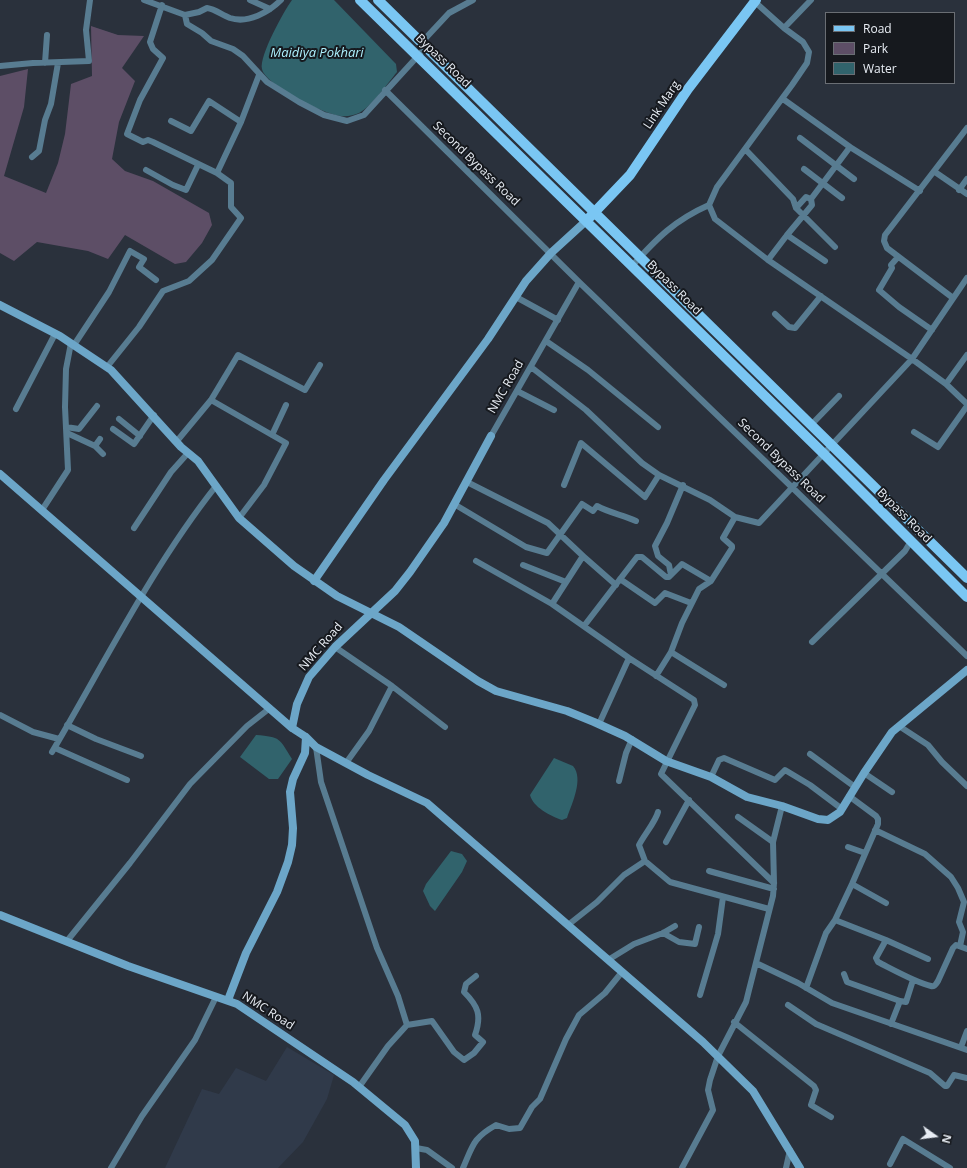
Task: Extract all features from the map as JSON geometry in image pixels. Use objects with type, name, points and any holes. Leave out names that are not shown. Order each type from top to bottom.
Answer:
[{"type":"main road","name":"Bypass Road","points":[[360,0],[418,55],[824,454],[967,597]]},
{"type":"main road","name":"Bypass Road","points":[[378,0],[425,44],[832,447],[967,578]]},
{"type":"main road","name":"Link Marg","points":[[586,221],[630,175],[688,89],[755,1]]},
{"type":"street","points":[[0,66],[89,61],[86,30],[90,0]]},
{"type":"street","points":[[144,0],[185,15],[199,12],[207,8],[231,19],[247,19],[259,16],[281,0]]},
{"type":"street","points":[[250,0],[270,9]]},
{"type":"street","points":[[185,15],[187,24],[202,33],[211,41],[243,56],[259,75],[278,90],[324,115],[347,121],[364,115],[418,55],[449,13],[473,0]]},
{"type":"street","points":[[784,28],[811,0]]},
{"type":"street","points":[[632,266],[671,226],[690,214],[709,205],[717,187],[783,99],[807,62],[810,52],[803,42],[784,28],[755,1]]},
{"type":"street","points":[[107,367],[139,327],[163,291],[189,281],[212,260],[240,218],[231,207],[231,183],[217,173],[153,142],[148,140],[144,142],[127,134],[140,100],[163,58],[153,49],[150,42],[162,6]]},
{"type":"street","points":[[45,63],[47,35]]},
{"type":"street","points":[[32,158],[39,151],[45,120],[51,104],[58,63]]},
{"type":"street","points":[[217,173],[241,122],[259,75]]},
{"type":"street","name":"Second Bypass Road","points":[[385,90],[579,282],[967,656]]},
{"type":"street","points":[[783,99],[850,147],[920,191]]},
{"type":"street","points":[[171,121],[191,131],[209,101],[241,122]]},
{"type":"street","points":[[953,298],[887,248],[884,241],[885,235],[967,128]]},
{"type":"street","points":[[800,138],[854,179]]},
{"type":"street","points":[[768,260],[812,205],[811,200],[850,147]]},
{"type":"street","points":[[745,149],[793,199],[796,208],[835,247]]},
{"type":"street","points":[[146,170],[173,185],[186,190],[198,165]]},
{"type":"street","points":[[804,169],[842,198]]},
{"type":"street","points":[[934,172],[967,194]]},
{"type":"street","points":[[959,190],[967,179]]},
{"type":"street","points":[[796,208],[806,197],[811,200]]},
{"type":"street","points":[[709,205],[715,219],[768,260],[946,384],[967,405],[938,447],[914,432]]},
{"type":"street","points":[[314,581],[384,480],[516,298],[526,281],[551,253],[586,221]]},
{"type":"street","points":[[787,235],[825,260]]},
{"type":"street","points":[[42,510],[68,470],[66,430],[66,369],[73,344],[109,292],[130,251],[144,259],[139,267],[156,280]]},
{"type":"street","points":[[898,257],[891,265],[892,268],[879,290],[899,307],[932,330]]},
{"type":"street","points":[[531,367],[586,410],[642,463],[660,476],[710,500],[735,517],[759,523],[832,447],[912,359],[967,278]]},
{"type":"street","name":"NMC Road","points":[[292,728],[297,704],[309,677],[335,646],[395,591],[444,523],[491,436],[579,282]]},
{"type":"street","points":[[775,314],[789,327],[795,328],[820,296]]},
{"type":"street","points":[[516,298],[558,320]]},
{"type":"street","points":[[0,305],[56,334],[107,367],[154,415],[176,441],[198,461],[239,518],[314,581],[337,596],[399,627],[478,681],[496,691],[567,711],[599,724],[632,739],[666,761],[710,777],[747,797],[782,806],[818,819],[828,820],[835,817],[842,809],[884,742],[899,726],[967,670]]},
{"type":"street","points":[[16,409],[56,334]]},
{"type":"street","points":[[546,341],[588,370],[658,427]]},
{"type":"street","points":[[176,441],[211,400],[238,355],[305,390],[320,365]]},
{"type":"street","points":[[946,384],[967,355]]},
{"type":"street","points":[[517,390],[554,410]]},
{"type":"street","points":[[811,425],[839,396]]},
{"type":"street","points":[[211,400],[286,443],[264,485],[239,518]]},
{"type":"street","points":[[272,435],[286,405]]},
{"type":"street","points":[[66,430],[79,429],[97,406]]},
{"type":"street","points":[[113,429],[134,444],[154,415]]},
{"type":"street","points":[[119,419],[140,436]]},
{"type":"street","points":[[66,430],[95,446],[103,454]]},
{"type":"street","points":[[95,446],[100,439]]},
{"type":"street","points":[[564,485],[581,443],[645,497],[660,476]]},
{"type":"street","points":[[134,528],[171,472],[188,452]]},
{"type":"street","points":[[0,474],[292,728],[306,737],[316,747],[427,803],[568,925],[718,1056],[753,1090],[800,1168]]},
{"type":"street","points":[[467,482],[548,523],[616,585]]},
{"type":"street","points":[[127,780],[53,750],[141,596],[196,513],[216,486]]},
{"type":"street","points":[[671,575],[669,565],[658,556],[655,546],[683,486]]},
{"type":"street","points":[[454,504],[526,546],[547,553],[582,504],[593,510],[598,506],[609,512],[618,513],[636,522]]},
{"type":"street","points":[[656,676],[671,652],[691,602],[698,589],[711,581],[732,548],[732,546],[723,538],[735,517]]},
{"type":"street","points":[[812,642],[905,551],[911,541]]},
{"type":"street","points":[[552,604],[584,556]]},
{"type":"street","points":[[584,626],[620,579],[640,556],[666,577],[671,575],[674,570],[682,564],[711,581]]},
{"type":"street","points":[[476,561],[552,604],[629,658],[694,700],[695,703],[661,774],[689,800],[774,886]]},
{"type":"street","points":[[523,565],[566,582]]},
{"type":"street","points":[[620,579],[656,603],[665,593],[691,602]]},
{"type":"street","points":[[335,646],[392,686],[446,727]]},
{"type":"street","points":[[671,652],[724,685]]},
{"type":"street","points":[[599,724],[629,658]]},
{"type":"street","points":[[346,763],[369,731],[392,686]]},
{"type":"street","points":[[66,941],[130,863],[190,784],[247,726],[270,708]]},
{"type":"street","points":[[0,715],[33,732],[59,739]]},
{"type":"street","points":[[67,725],[96,739],[141,756]]},
{"type":"street","points":[[899,726],[928,745],[942,762],[967,786]]},
{"type":"street","name":"NMC Road","points":[[306,737],[305,753],[293,779],[290,792],[293,828],[292,845],[288,862],[276,892],[246,952],[228,1000],[237,1004],[359,1087],[404,1125],[411,1132],[415,1141],[416,1168]]},
{"type":"street","points":[[619,782],[626,753],[632,739]]},
{"type":"street","points":[[316,747],[321,782],[377,948],[398,996],[407,1025]]},
{"type":"street","points":[[810,754],[855,787]]},
{"type":"street","points":[[710,777],[719,760],[724,758],[775,780],[785,770],[810,785],[842,809]]},
{"type":"street","points":[[864,773],[892,792]]},
{"type":"street","points":[[806,988],[826,933],[835,920],[852,884],[875,830],[878,819],[849,796]]},
{"type":"street","points":[[666,842],[689,800]]},
{"type":"street","points":[[684,1167],[713,1110],[713,1105],[708,1090],[718,1056],[734,1022],[746,1002],[774,886],[773,842],[782,806]]},
{"type":"street","points":[[658,812],[657,817],[639,845],[645,861],[670,882],[769,909]]},
{"type":"street","points":[[738,817],[773,842]]},
{"type":"street","points":[[875,830],[925,854],[951,877],[964,902],[959,922],[963,932],[960,946]]},
{"type":"street","points":[[848,847],[865,853]]},
{"type":"street","points":[[568,925],[598,902],[624,874],[645,861]]},
{"type":"street","points":[[709,871],[774,886]]},
{"type":"street","points":[[852,884],[886,903]]},
{"type":"street","points":[[700,995],[718,934],[723,897]]},
{"type":"street","points":[[0,914],[135,969],[228,1000]]},
{"type":"street","points":[[835,920],[886,940],[928,959]]},
{"type":"street","points":[[608,960],[634,944],[663,934],[675,926]]},
{"type":"street","points":[[663,934],[679,942],[694,944],[700,927]]},
{"type":"street","points":[[886,940],[876,958],[878,962],[913,980],[932,986],[936,985],[953,948],[960,946],[967,949]]},
{"type":"street","points":[[756,963],[832,1003],[964,1049],[967,1031]]},
{"type":"street","points":[[463,1168],[474,1144],[481,1134],[496,1125],[510,1129],[520,1128],[532,1107],[540,1100],[566,1039],[580,1015],[605,993],[622,972]]},
{"type":"street","points":[[844,974],[848,982],[856,986],[906,1002],[913,980]]},
{"type":"street","points":[[359,1087],[388,1046],[407,1025],[432,1021],[454,1052],[464,1060],[474,1053],[482,1042],[475,1034],[479,1023],[475,1003],[464,992],[466,984],[476,976]]},
{"type":"street","points":[[111,1168],[142,1116],[195,1040],[216,997]]},
{"type":"street","points":[[891,1024],[900,1001]]},
{"type":"street","points":[[788,1005],[816,1024],[930,1073],[945,1086],[947,1086],[954,1075],[967,1078]]},
{"type":"street","points":[[734,1022],[814,1086],[816,1090],[811,1105],[831,1117]]},
{"type":"street","points":[[890,1164],[903,1139],[950,1168]]},
{"type":"street","points":[[416,1148],[427,1150],[452,1168]]},
{"type":"street","points":[[786,1168],[790,1150]]},
{"type":"shaded area","points":[[287,1047],[334,1075],[327,1099],[303,1142],[278,1168],[165,1168],[202,1089],[219,1094],[236,1068],[266,1081]]},
{"type":"green space","points":[[91,26],[118,35],[144,36],[122,68],[135,81],[119,122],[112,159],[125,171],[153,181],[209,213],[212,225],[202,243],[186,262],[175,264],[125,235],[108,259],[88,251],[37,242],[14,261],[0,253],[0,76],[28,69],[24,107],[4,176],[46,193],[58,163],[65,134],[71,84],[92,76]]},
{"type":"water","name":"Maidiya Pokhari","points":[[292,0],[334,0],[396,64],[397,72],[364,110],[350,116],[333,114],[310,105],[284,91],[266,76],[262,69],[264,54],[278,23]]},
{"type":"water","points":[[256,735],[275,738],[278,740],[292,759],[278,779],[269,779],[240,757]]},
{"type":"water","points":[[554,758],[573,766],[576,771],[577,778],[576,791],[572,805],[567,818],[562,820],[552,816],[538,807],[530,795]]},
{"type":"water","points":[[451,851],[462,854],[467,861],[462,872],[435,911],[430,906],[423,891],[426,884]]}]
